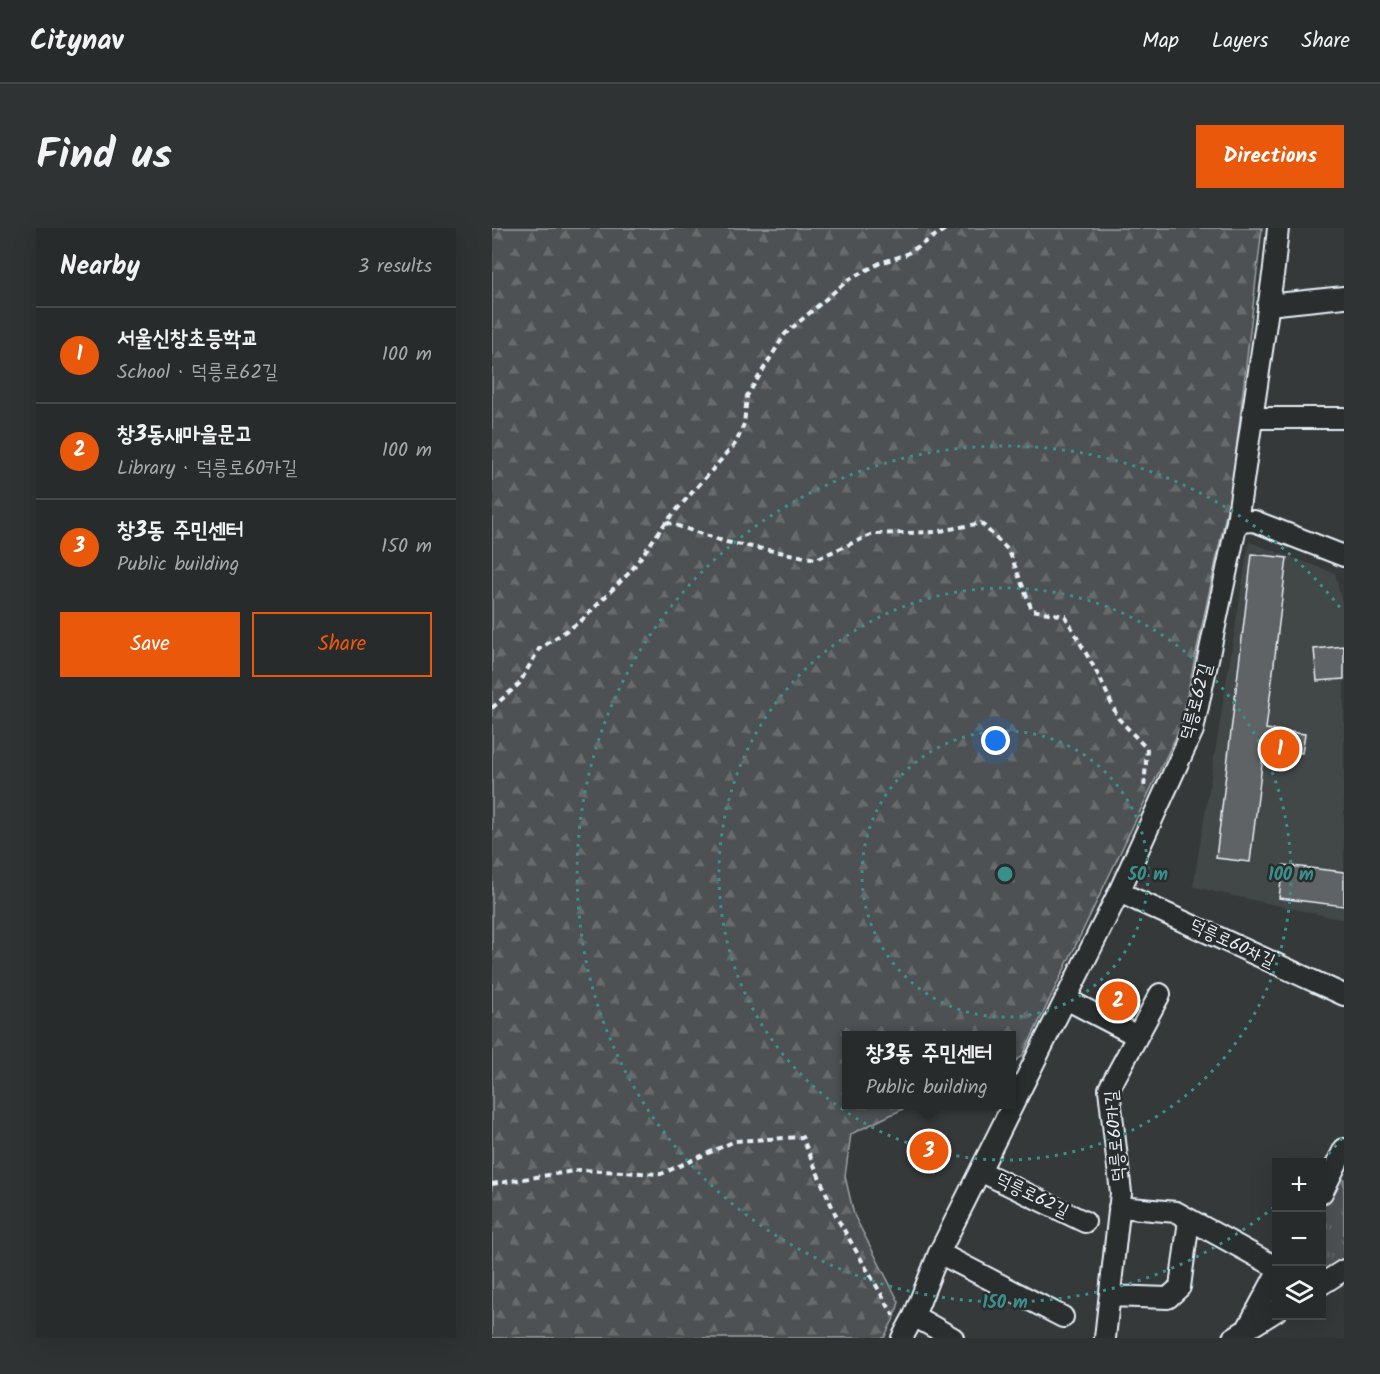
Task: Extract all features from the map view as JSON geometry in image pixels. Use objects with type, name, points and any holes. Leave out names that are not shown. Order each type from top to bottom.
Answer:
[{"type":"street","name":"덕릉로62길","points":[[1016,1099],[1119,892],[1193,730],[1237,522],[1278,228]]},
{"type":"street","points":[[1268,305],[1344,297]]},
{"type":"street","points":[[1252,418],[1344,418]]},
{"type":"street","points":[[1237,522],[1254,521],[1344,556]]},
{"type":"street","name":"덕릉로60차길","points":[[1119,892],[1344,996]]},
{"type":"street","name":"덕릉로60카길","points":[[1106,1338],[1121,1193],[1109,1089],[1160,994]]},
{"type":"street","points":[[1066,999],[1137,1036]]},
{"type":"street","name":"덕릉로62길","points":[[902,1338],[904,1316],[939,1253],[1011,1109]]},
{"type":"street","points":[[1326,1189],[1339,1174],[1344,1149]]},
{"type":"street","name":"덕릉로62길","points":[[980,1171],[1085,1222]]},
{"type":"street","name":"덕릉로60카길","points":[[1119,1207],[1176,1212],[1274,1266]]},
{"type":"street","points":[[1110,1296],[1168,1298],[1180,1287],[1189,1220]]},
{"type":"street","points":[[939,1253],[1063,1317]]},
{"type":"street","points":[[1326,1281],[1344,1270]]},
{"type":"street","points":[[1240,1334],[1272,1282]]},
{"type":"street","points":[[1240,1334],[1272,1314]]},
{"type":"street","points":[[904,1316],[953,1338]]},
{"type":"path","points":[[492,708],[519,684],[539,649],[581,621],[631,571],[666,522],[736,443],[744,424],[747,396],[785,334],[848,280],[880,263],[905,255],[946,228]]},
{"type":"path","points":[[666,522],[726,542],[816,559],[873,534],[935,532],[981,523],[1009,551],[1032,610],[1065,616],[1100,678],[1118,718],[1147,749],[1144,791]]},
{"type":"path","points":[[492,1184],[580,1170],[661,1174],[735,1141],[802,1137],[837,1218],[904,1316]]},
{"type":"shaded area","points":[[1249,542],[1335,573],[1344,610],[1344,920],[1193,887]]},
{"type":"green space","points":[[492,228],[1262,228],[1232,486],[1180,728],[1023,1055],[1016,1061],[1016,1031],[842,1031],[842,1109],[903,1109],[851,1134],[845,1176],[854,1215],[899,1302],[884,1338],[492,1338]]},
{"type":"green space","points":[[1335,1175],[1344,1179],[1344,1267],[1326,1278],[1326,1212],[1326,1192]]},
{"type":"building","points":[[1252,554],[1287,558],[1266,729],[1305,734],[1302,753],[1264,748],[1250,862],[1216,858]]},
{"type":"building","points":[[1344,646],[1344,679],[1317,681],[1314,649]]},
{"type":"building","points":[[1283,865],[1344,872],[1344,906],[1279,898]]},
{"type":"place","name":"서울신창초등학교","points":[[1280,749]]},
{"type":"place","name":"창3동새마을문고","points":[[1118,1001]]},
{"type":"place","name":"창3동 주민센터","points":[[929,1151]]}]
